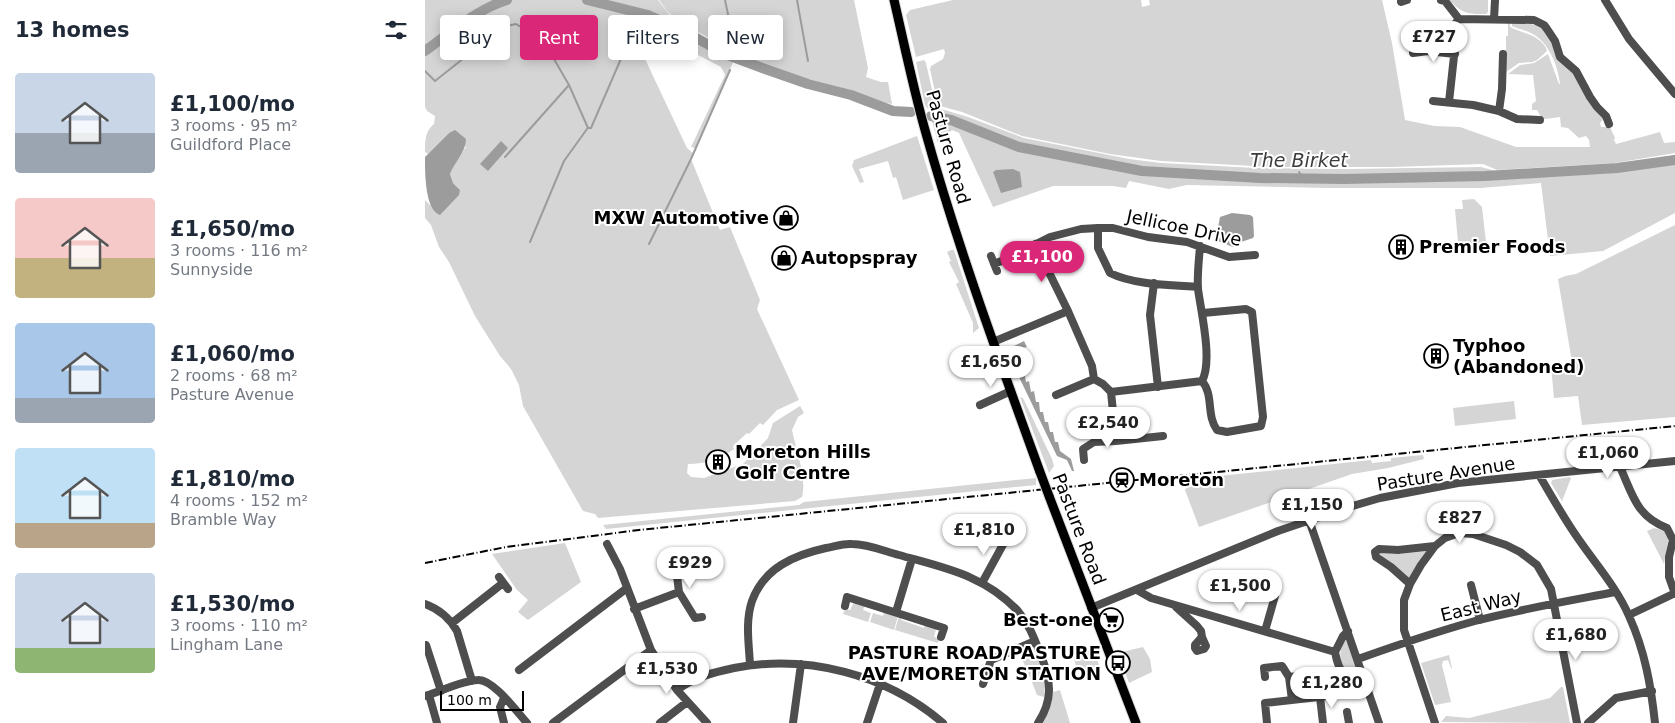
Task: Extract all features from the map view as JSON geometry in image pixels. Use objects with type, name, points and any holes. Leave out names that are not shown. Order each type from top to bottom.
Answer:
[{"type":"main road","name":"Pasture Road","points":[[894,0],[925,130],[993,342],[1091,608],[1136,723]]},
{"type":"street","points":[[1441,0],[1445,1],[1459,19]]},
{"type":"street","points":[[1494,19],[1495,0]]},
{"type":"street","points":[[1605,0],[1629,39],[1675,94]]},
{"type":"street","points":[[1459,19],[1534,20],[1544,25],[1555,41],[1559,57],[1577,71],[1593,102],[1606,116],[1609,124]]},
{"type":"street","points":[[1449,102],[1455,54],[1454,25],[1459,19]]},
{"type":"street","points":[[1413,53],[1427,50],[1455,54]]},
{"type":"street","points":[[1499,111],[1503,54]]},
{"type":"street","points":[[1433,101],[1473,105],[1499,111],[1517,119],[1540,120]]},
{"type":"street","points":[[1098,228],[1098,248],[1109,273],[1117,277],[1154,283],[1198,287]]},
{"type":"street","name":"Jellicoe Drive","points":[[994,263],[1009,258],[1051,236],[1098,228],[1113,228],[1201,246],[1229,257],[1255,255]]},
{"type":"street","points":[[1035,244],[1068,311],[1091,366],[1094,379]]},
{"type":"street","points":[[1201,246],[1198,287],[1203,313],[1206,361],[1206,371],[1202,381]]},
{"type":"street","points":[[1154,283],[1150,315],[1158,387]]},
{"type":"street","points":[[1202,381],[1207,390],[1211,420],[1217,430],[1227,432],[1259,428],[1263,424],[1252,312],[1246,309],[1203,313]]},
{"type":"street","points":[[993,342],[1068,311]]},
{"type":"street","points":[[1054,404],[1053,392],[1094,379],[1103,384],[1111,392],[1116,441]]},
{"type":"street","points":[[1111,392],[1202,381]]},
{"type":"street","points":[[980,405],[1011,391]]},
{"type":"street","points":[[1083,449],[1094,442],[1163,436]]},
{"type":"street","points":[[1074,446],[1083,449]]},
{"type":"street","points":[[1083,449],[1084,460]]},
{"type":"street","name":"Pasture Avenue","points":[[1091,608],[1278,531],[1380,498],[1434,487],[1675,461]]},
{"type":"street","points":[[1620,467],[1640,510],[1654,523],[1671,527],[1674,539],[1669,557],[1669,577],[1675,593],[1629,615]]},
{"type":"street","points":[[1539,475],[1575,534],[1605,576],[1629,615],[1642,650],[1652,691],[1655,723]]},
{"type":"street","points":[[1309,520],[1379,723]]},
{"type":"street","points":[[1435,723],[1404,630],[1404,600],[1410,584],[1435,546],[1445,538],[1459,533],[1473,534],[1506,545],[1521,552],[1537,565],[1551,589],[1577,723]]},
{"type":"street","points":[[982,583],[1005,541]]},
{"type":"street","points":[[607,544],[620,569],[651,650],[677,690],[707,723]]},
{"type":"street","points":[[750,665],[747,629],[752,602],[762,583],[779,565],[800,555],[847,544],[863,545],[967,575],[982,583],[1017,611],[1028,625],[1046,670],[1049,684],[1047,705],[1039,723]]},
{"type":"street","points":[[1410,584],[1376,557],[1375,552],[1379,549],[1398,550],[1435,546]]},
{"type":"street","points":[[681,559],[675,560],[679,592],[695,618],[702,617]]},
{"type":"street","points":[[896,612],[913,559]]},
{"type":"street","points":[[453,623],[503,583]]},
{"type":"street","points":[[1471,585],[1480,620]]},
{"type":"street","points":[[519,670],[627,588]]},
{"type":"street","points":[[1137,590],[1151,598],[1335,652]]},
{"type":"street","points":[[634,609],[679,592]]},
{"type":"street","name":"East Way","points":[[1358,659],[1407,641],[1480,620],[1554,603],[1615,592]]},
{"type":"street","points":[[1265,631],[1275,596]]},
{"type":"street","points":[[845,606],[847,598],[896,612],[944,628],[941,637]]},
{"type":"street","points":[[425,604],[441,611],[453,623],[457,630],[472,680]]},
{"type":"street","points":[[1174,605],[1197,626],[1201,631],[1202,637]]},
{"type":"street","points":[[1348,631],[1343,636],[1335,652],[1339,667],[1350,682],[1367,688]]},
{"type":"street","points":[[983,684],[991,660],[1035,641]]},
{"type":"street","points":[[427,649],[441,691]]},
{"type":"street","points":[[553,723],[651,650]]},
{"type":"street","points":[[793,723],[801,664]]},
{"type":"street","points":[[677,690],[685,684],[706,676],[750,665],[801,664],[829,668],[880,684],[916,703],[943,723]]},
{"type":"street","points":[[1265,677],[1264,668],[1282,666],[1289,678],[1292,700]]},
{"type":"street","points":[[1289,678],[1309,675]]},
{"type":"street","points":[[1267,723],[1265,703],[1327,696],[1344,675]]},
{"type":"street","points":[[437,723],[427,696],[472,680],[483,680],[489,683],[527,723]]},
{"type":"street","points":[[867,723],[880,684]]},
{"type":"street","points":[[1588,723],[1616,698],[1652,691]]},
{"type":"street","points":[[1319,697],[1323,723]]},
{"type":"street","points":[[504,698],[500,707],[504,723]]},
{"type":"street","points":[[660,723],[687,702]]},
{"type":"street","points":[[1347,712],[1349,723]]},
{"type":"shaded area","points":[[425,0],[500,0],[474,15],[440,15],[440,37],[425,49]]},
{"type":"shaded area","points":[[507,0],[587,0],[648,15],[608,15],[608,60],[646,60],[687,148],[693,153],[691,159],[720,230],[730,227],[760,300],[757,309],[799,400],[777,410],[763,425],[760,423],[749,434],[747,433],[733,446],[734,449],[724,456],[707,462],[688,464],[687,473],[691,477],[704,478],[743,464],[768,438],[773,423],[800,406],[804,413],[798,417],[792,430],[802,473],[802,497],[795,501],[598,518],[595,514],[583,511],[523,406],[519,385],[511,369],[500,356],[475,316],[449,262],[439,247],[431,225],[425,218],[425,200],[430,205],[460,190],[453,183],[450,174],[453,165],[466,147],[449,133],[428,154],[425,152],[426,136],[434,124],[435,116],[427,111],[425,107],[425,51],[440,40],[440,60],[510,60],[510,15],[474,15]]},
{"type":"shaded area","points":[[599,0],[658,0],[670,15],[657,15]]},
{"type":"shaded area","points":[[659,0],[854,0],[868,68],[866,77],[881,82],[888,82],[892,104],[880,102],[839,87],[785,73],[751,60],[783,60],[783,15],[708,15],[708,38],[698,32],[698,15],[671,15]]},
{"type":"shaded area","points":[[953,0],[1141,0],[1142,7],[1150,5],[1149,0],[1382,0],[1392,43],[1405,120],[1434,126],[1460,127],[1516,147],[1590,147],[1586,136],[1579,138],[1568,128],[1561,127],[1560,117],[1545,119],[1541,117],[1537,110],[1532,110],[1532,104],[1536,101],[1533,75],[1508,74],[1520,65],[1534,63],[1548,54],[1560,84],[1557,69],[1547,48],[1537,37],[1512,26],[1512,23],[1536,25],[1549,35],[1556,56],[1560,61],[1578,77],[1586,97],[1604,118],[1600,123],[1601,127],[1610,127],[1616,144],[1660,132],[1664,143],[1675,142],[1675,153],[1615,163],[1497,170],[1483,164],[1392,167],[1273,167],[1161,161],[1110,154],[1022,136],[962,112],[940,106],[937,101],[930,69],[931,66],[943,59],[944,49],[916,57],[906,15],[910,10]]},
{"type":"shaded area","points":[[1449,0],[1488,0],[1488,12],[1486,14],[1474,14],[1466,12]]},
{"type":"shaded area","points":[[1510,22],[1510,27],[1537,38],[1547,51],[1537,60],[1519,63],[1506,72],[1506,36],[1508,36],[1508,23]]},
{"type":"shaded area","points":[[698,33],[708,39],[708,41],[698,36]]},
{"type":"shaded area","points":[[698,40],[708,45],[708,60],[734,60],[695,148],[691,147],[725,75],[721,67],[698,55]]},
{"type":"shaded area","points":[[924,60],[935,103],[928,109],[925,105],[916,62]]},
{"type":"shaded area","points":[[938,108],[1024,138],[1129,159],[1161,163],[1256,168],[1481,167],[1496,171],[1615,165],[1675,155],[1675,213],[1603,251],[1550,256],[1541,183],[1481,188],[1327,188],[1187,185],[1169,189],[1129,181],[1126,188],[1113,186],[1053,186],[993,207],[959,133],[952,130],[938,143],[929,111]]},
{"type":"shaded area","points":[[455,130],[466,139],[466,144],[450,174],[453,183],[460,190],[459,195],[440,215],[435,212],[429,199],[425,157],[449,133]]},
{"type":"shaded area","points":[[917,136],[934,190],[903,200],[896,177],[893,178],[888,161],[859,169],[864,182],[860,183],[852,166],[854,160]]},
{"type":"shaded area","points":[[501,141],[508,148],[488,171],[480,164]]},
{"type":"shaded area","points":[[1013,169],[1020,172],[1022,187],[1001,193],[993,172],[996,170]]},
{"type":"shaded area","points":[[1474,199],[1482,207],[1486,242],[1483,248],[1466,249],[1462,246],[1462,242],[1458,242],[1455,209],[1463,209],[1462,200]]},
{"type":"shaded area","points":[[1232,213],[1253,217],[1254,236],[1241,242],[1239,247],[1233,247],[1218,241],[1216,238],[1220,217]]},
{"type":"shaded area","points":[[1675,225],[1675,417],[1582,425],[1578,396],[1554,398],[1551,366],[1572,362],[1558,279],[1576,274]]},
{"type":"shaded area","points":[[954,250],[979,328],[973,333],[973,323],[956,284],[959,282],[949,262],[951,261],[947,252]]},
{"type":"shaded area","points":[[1024,341],[1027,347],[1014,350],[1016,361],[1020,361],[1021,371],[1024,371],[1026,382],[1029,381],[1031,392],[1034,391],[1036,402],[1039,402],[1040,412],[1043,412],[1045,422],[1048,422],[1050,432],[1053,432],[1055,442],[1058,442],[1060,451],[1071,459],[1074,471],[1072,471],[1067,460],[1057,456],[1006,350]]},
{"type":"shaded area","points":[[1020,397],[1023,398],[1052,459],[1054,466],[1049,473]]},
{"type":"shaded area","points":[[1514,401],[1516,419],[1455,426],[1453,408]]},
{"type":"shaded area","points":[[1423,455],[1424,459],[1352,474],[1199,527],[1185,490],[1191,479],[1371,460],[1372,463],[1391,461],[1391,458]]},
{"type":"shaded area","points":[[1036,478],[1036,485],[606,529],[603,525],[799,505],[804,502]]},
{"type":"shaded area","points":[[1571,478],[1562,501],[1551,483],[1552,480]]},
{"type":"shaded area","points":[[1654,528],[1666,531],[1669,537],[1664,564],[1647,531]]},
{"type":"shaded area","points":[[565,543],[581,582],[528,620],[518,612],[528,600],[517,590],[492,554]]},
{"type":"shaded area","points":[[1427,551],[1410,579],[1379,557],[1380,553],[1399,554]]},
{"type":"shaded area","points":[[854,602],[865,605],[863,610],[871,613],[868,622],[843,614],[845,609],[850,610]]},
{"type":"shaded area","points":[[884,611],[898,616],[894,630],[870,622],[873,613],[883,616]]},
{"type":"shaded area","points":[[899,616],[902,617],[901,620],[924,628],[925,624],[936,629],[934,637],[939,638],[938,643],[895,630]]},
{"type":"shaded area","points":[[1345,639],[1347,639],[1359,680],[1347,674],[1341,664],[1341,651]]},
{"type":"shaded area","points":[[1098,646],[1101,655],[1097,657],[1100,670],[1083,676],[1080,668],[1076,667],[1074,658],[1071,655]]},
{"type":"shaded area","points":[[1143,647],[1150,659],[1152,672],[1129,683],[1118,653]]},
{"type":"shaded area","points":[[1028,648],[1035,650],[1041,665],[1027,671],[1019,651]]},
{"type":"shaded area","points":[[1449,655],[1452,668],[1448,660],[1443,661],[1442,665],[1451,702],[1435,705],[1421,663]]},
{"type":"shaded area","points":[[1041,667],[1045,681],[1044,697],[1037,695],[1028,672]]},
{"type":"shaded area","points":[[1563,687],[1570,723],[1441,722],[1446,716],[1469,718],[1550,698]]},
{"type":"shaded area","points":[[1060,690],[1070,723],[1043,723],[1053,692]]},
{"type":"waterway","name":"The Birket","points":[[425,51],[474,15],[507,0]]},
{"type":"waterway","name":"The Birket","points":[[587,0],[648,15],[682,30],[725,54],[808,84],[851,95],[893,111],[911,112]]},
{"type":"waterway","points":[[725,0],[728,15]]},
{"type":"waterway","points":[[797,0],[808,61]]},
{"type":"waterway","points":[[425,71],[435,81],[503,27],[516,24],[543,40],[569,85],[588,128],[591,128],[620,60]]},
{"type":"waterway","points":[[649,244],[691,159],[730,70]]},
{"type":"waterway","points":[[505,157],[569,85]]},
{"type":"waterway","name":"The Birket","points":[[931,116],[951,120],[1019,147],[1142,171],[1260,178],[1344,179],[1485,176],[1617,168],[1675,160]]},
{"type":"waterway","points":[[530,242],[564,161],[587,129]]},
{"type":"waterway","name":"The Birket","points":[[1299,172],[1304,179]]},
{"type":"railway","points":[[425,563],[506,547],[639,530],[1675,426]]},
{"type":"place","name":"MXW Automotive","points":[[786,218]]},
{"type":"place","name":"Premier Foods","points":[[1401,247]]},
{"type":"place","name":"Autopspray","points":[[784,258]]},
{"type":"place","name":"Typhoo (Abandoned)","points":[[1436,356]]},
{"type":"place","name":"Moreton Hills Golf Centre","points":[[718,462]]},
{"type":"place","name":"Moreton","points":[[1122,480]]},
{"type":"place","name":"Best-one","points":[[1111,620]]},
{"type":"place","name":"PASTURE ROAD/PASTURE AVE/MORETON STATION","points":[[1118,663]]}]
